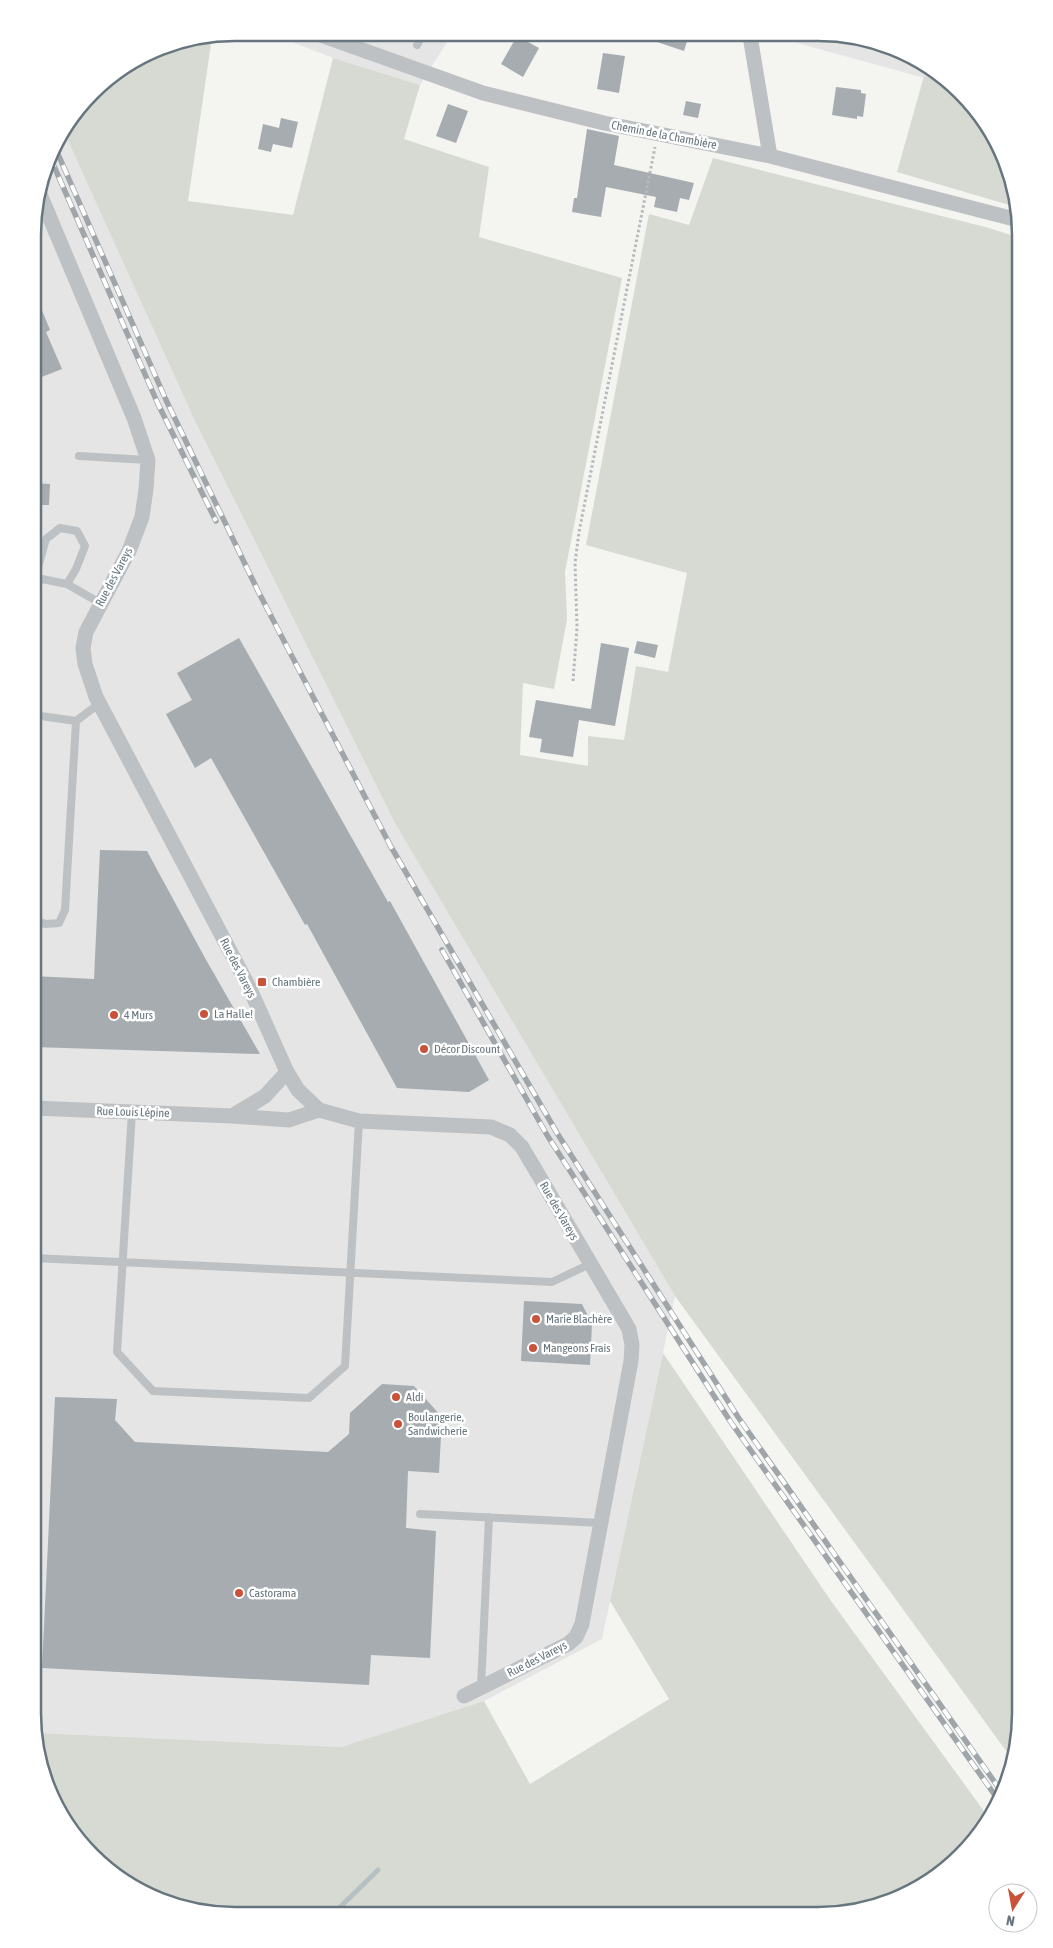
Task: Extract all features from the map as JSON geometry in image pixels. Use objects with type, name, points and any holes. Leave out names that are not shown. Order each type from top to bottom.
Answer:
[{"type":"street","name":"Chemin de la Chambière","points":[[337,41],[483,93],[604,122],[770,156],[1011,218]]},
{"type":"street","points":[[751,41],[770,156]]},
{"type":"street","name":"Rue des Vareys","points":[[44,204],[134,418],[148,460],[142,517],[130,551],[100,603],[86,632],[83,648],[85,664],[100,703],[249,987],[288,1072],[298,1090],[320,1110],[359,1121],[491,1127],[510,1135],[522,1147],[628,1329],[632,1345],[631,1361],[582,1624],[576,1637],[568,1644],[464,1696]]},
{"type":"street","points":[[232,1116],[265,1096],[288,1072]]},
{"type":"street","name":"Rue Louis Lépine","points":[[41,1108],[289,1120],[320,1110]]},
{"type":"lane","points":[[417,45],[420,41]]},
{"type":"lane","points":[[79,456],[148,460]]},
{"type":"lane","points":[[41,556],[46,538],[60,528],[77,531],[85,546],[76,569],[67,584]]},
{"type":"lane","points":[[41,579],[67,584],[100,603]]},
{"type":"lane","points":[[41,716],[76,720],[100,703]]},
{"type":"lane","points":[[41,923],[59,923],[65,910],[76,720]]},
{"type":"lane","points":[[132,1112],[118,1352],[153,1391],[280,1397],[309,1398],[345,1366],[359,1121]]},
{"type":"lane","points":[[41,1258],[552,1282],[590,1264]]},
{"type":"lane","points":[[420,1514],[601,1523]]},
{"type":"lane","points":[[481,1688],[489,1517]]},
{"type":"path","points":[[573,681],[577,628],[575,563],[579,532],[658,133]]},
{"type":"shaded area","points":[[289,41],[448,41],[420,85],[333,58]]},
{"type":"shaded area","points":[[793,41],[843,43],[868,48],[903,61],[936,81]]},
{"type":"shaded area","points":[[211,43],[188,201],[293,215],[333,58],[420,85],[404,139],[489,167],[479,237],[622,278],[565,572],[567,619],[554,689],[523,683],[520,755],[588,766],[588,736],[624,740],[636,666],[668,672],[687,573],[586,545],[649,214],[689,225],[713,158],[1012,235],[1012,1713],[1008,1753],[675,1296],[396,825],[195,421],[67,138],[81,117],[107,89],[138,67],[161,56],[185,48]]},
{"type":"shaded area","points":[[924,76],[936,81],[964,107],[986,138],[997,161],[1009,205],[897,172]]},
{"type":"shaded area","points":[[67,138],[195,421],[396,825],[675,1296],[602,1639],[484,1701],[341,1747],[43,1733],[41,1713],[41,235],[48,185],[56,161]]},
{"type":"shaded area","points":[[663,1353],[831,1601],[985,1812],[964,1841],[946,1859],[915,1881],[892,1892],[868,1900],[843,1905],[818,1907],[235,1907],[197,1903],[161,1892],[138,1881],[117,1867],[89,1841],[67,1810],[56,1787],[48,1763],[43,1733],[341,1747],[484,1701],[530,1784],[669,1699],[610,1601]]},
{"type":"building","points":[[514,41],[526,41],[539,48],[523,77],[501,64]]},
{"type":"building","points":[[654,41],[687,41],[684,51]]},
{"type":"building","points":[[603,53],[625,56],[619,93],[597,89]]},
{"type":"building","points":[[836,87],[861,90],[861,93],[866,94],[863,117],[857,116],[857,119],[832,115]]},
{"type":"building","points":[[686,101],[701,104],[698,118],[683,115]]},
{"type":"building","points":[[448,104],[468,111],[456,143],[436,136]]},
{"type":"building","points":[[281,118],[298,122],[292,148],[273,144],[271,152],[258,149],[263,124],[279,128]]},
{"type":"building","points":[[587,129],[619,136],[614,165],[694,183],[689,200],[680,198],[677,212],[654,207],[656,197],[606,187],[601,217],[572,212],[574,198],[577,198]]},
{"type":"building","points":[[41,308],[50,330],[46,332],[62,369],[41,377]]},
{"type":"building","points":[[41,483],[50,484],[49,505],[41,505]]},
{"type":"building","points":[[239,638],[388,902],[390,901],[489,1080],[469,1092],[397,1088],[307,924],[305,925],[211,758],[195,768],[166,714],[192,700],[177,673]]},
{"type":"building","points":[[637,641],[658,645],[655,658],[634,653]]},
{"type":"building","points":[[601,643],[629,648],[615,726],[579,720],[573,757],[540,752],[542,739],[529,737],[536,700],[591,709]]},
{"type":"building","points":[[100,850],[147,851],[260,1054],[41,1047],[41,976],[94,979]]},
{"type":"building","points":[[524,1301],[582,1304],[592,1324],[590,1365],[521,1361]]},
{"type":"building","name":"Castorama","points":[[382,1384],[414,1386],[442,1417],[439,1473],[408,1471],[406,1528],[436,1531],[430,1658],[371,1655],[369,1685],[42,1668],[55,1397],[117,1399],[115,1420],[135,1442],[328,1452],[349,1434],[350,1413]]},
{"type":"waterway","points":[[340,1907],[378,1870]]},
{"type":"railway","points":[[59,155],[166,400],[258,591],[390,845],[557,1133],[738,1417],[997,1786]]},
{"type":"railway","points":[[54,167],[158,404],[216,521]]},
{"type":"railway","points":[[442,950],[547,1135],[730,1421],[994,1794]]},
{"type":"place","name":"Chambière","points":[[262,982]]},
{"type":"place","name":"La Halle!","points":[[204,1014]]},
{"type":"place","name":"4 Murs","points":[[114,1015]]},
{"type":"place","name":"Décor Discount","points":[[424,1049]]},
{"type":"place","name":"Marie Blachère","points":[[536,1319]]},
{"type":"place","name":"Mangeons Frais","points":[[533,1348]]},
{"type":"place","name":"Aldi","points":[[396,1397]]},
{"type":"place","name":"Boulangerie, Sandwicherie","points":[[398,1424]]},
{"type":"place","name":"Castorama","points":[[239,1593]]}]
